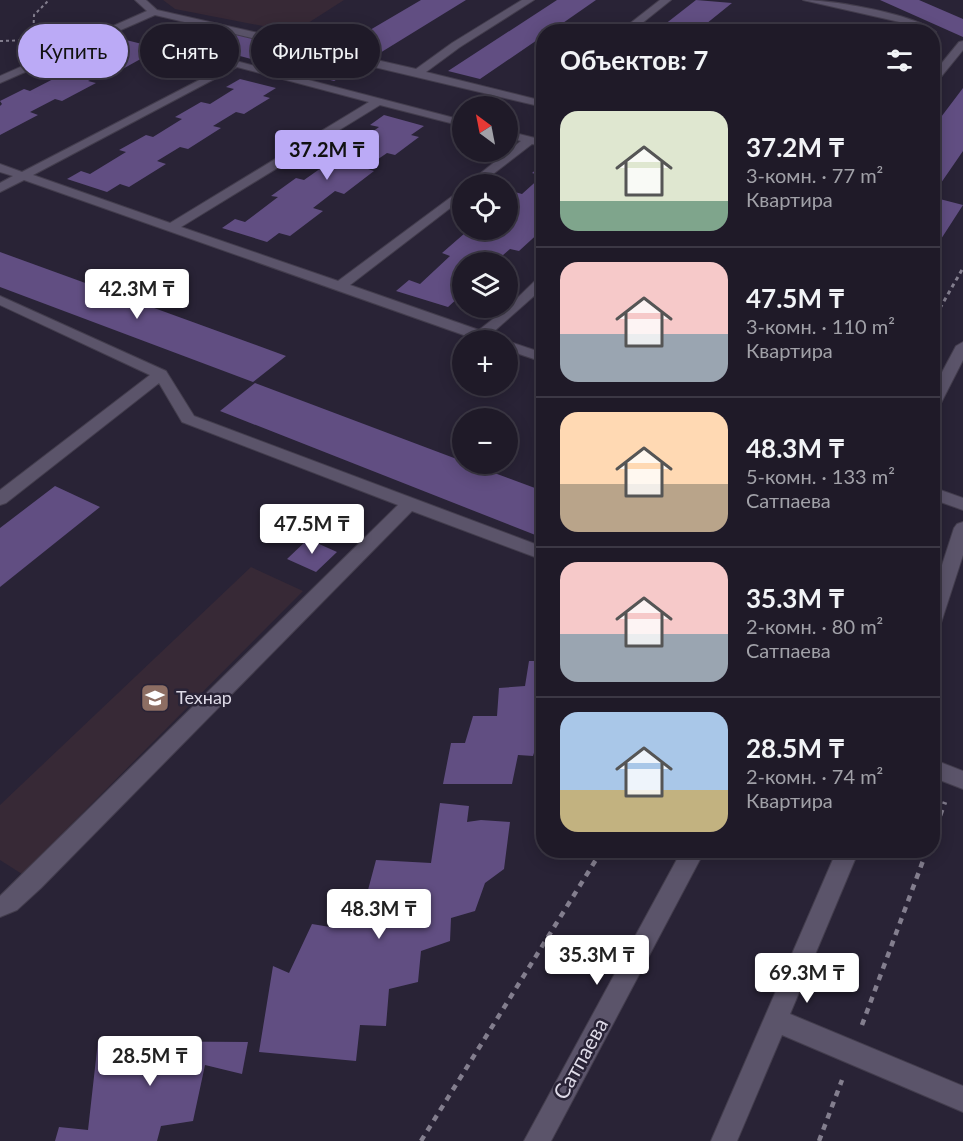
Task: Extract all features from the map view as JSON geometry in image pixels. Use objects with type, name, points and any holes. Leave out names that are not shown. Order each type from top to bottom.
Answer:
[{"type":"street","points":[[140,0],[154,12],[536,102]]},
{"type":"street","points":[[418,73],[456,45],[529,0]]},
{"type":"street","points":[[634,24],[666,0]]},
{"type":"street","points":[[808,0],[907,21]]},
{"type":"street","points":[[861,0],[914,24]]},
{"type":"street","points":[[127,24],[154,12]]},
{"type":"street","points":[[940,58],[947,38]]},
{"type":"street","points":[[0,188],[236,64],[452,120]]},
{"type":"street","points":[[0,80],[18,72]]},
{"type":"street","points":[[172,228],[379,101]]},
{"type":"street","points":[[518,137],[536,141]]},
{"type":"street","points":[[486,174],[530,140]]},
{"type":"street","points":[[0,168],[463,330]]},
{"type":"street","points":[[340,286],[452,201]]},
{"type":"street","points":[[487,330],[536,287]]},
{"type":"street","points":[[0,300],[161,374],[188,419],[536,551]]},
{"type":"street","points":[[940,390],[963,346]]},
{"type":"street","points":[[518,349],[536,355]]},
{"type":"street","points":[[0,499],[161,374]]},
{"type":"street","points":[[940,496],[963,504]]},
{"type":"street","points":[[0,907],[9,903],[33,881],[410,504]]},
{"type":"street","points":[[940,598],[963,528]]},
{"type":"street","points":[[940,771],[963,780]]},
{"type":"street","name":"Сатпаева","points":[[537,1141],[690,858]]},
{"type":"street","points":[[724,1141],[845,858]]},
{"type":"street","points":[[777,1021],[963,1099]]},
{"type":"path","points":[[34,24],[34,15],[49,0]]},
{"type":"path","points":[[940,307],[963,268]]},
{"type":"path","points":[[421,1141],[597,858]]},
{"type":"path","points":[[819,1141],[924,858]]},
{"type":"shaded area","points":[[163,0],[344,0],[306,24],[253,24],[175,9]]},
{"type":"shaded area","name":"Технар","points":[[251,567],[303,591],[22,874],[0,860],[0,805]]},
{"type":"building","points":[[421,0],[466,0],[380,53],[380,24]]},
{"type":"building","points":[[557,0],[596,0],[562,24],[536,24],[536,41],[480,79],[448,71]]},
{"type":"building","points":[[696,0],[732,3],[706,24],[665,24]]},
{"type":"building","points":[[880,0],[919,0],[963,19],[963,37],[940,27],[940,24],[934,24]]},
{"type":"building","points":[[239,33],[251,37],[251,59],[239,56]]},
{"type":"building","points":[[128,40],[140,44],[140,59],[128,66]]},
{"type":"building","points":[[55,78],[94,78],[88,81],[96,83],[62,101],[55,99],[30,112],[38,115],[0,135],[0,106],[2,104],[0,101],[24,89],[30,91]]},
{"type":"building","points":[[323,78],[339,78],[334,81]]},
{"type":"building","points":[[240,79],[276,88],[263,96],[270,98],[244,114],[236,112],[213,126],[221,128],[188,149],[180,147],[157,161],[166,164],[129,187],[120,184],[107,192],[67,179],[81,171],[90,174],[126,152],[119,150],[146,135],[153,137],[182,119],[175,117],[201,102],[210,104],[234,89],[226,87]]},
{"type":"building","points":[[963,88],[963,151],[940,184],[940,118]]},
{"type":"building","points":[[384,115],[424,126],[411,135],[419,137],[395,155],[387,153],[365,168],[374,171],[344,194],[335,191],[313,208],[323,211],[290,236],[279,233],[267,242],[222,228],[235,219],[245,222],[278,197],[271,196],[296,178],[304,180],[331,161],[323,158],[348,141],[357,143],[379,127],[370,125]]},
{"type":"building","points":[[536,181],[536,235],[519,251],[510,249],[507,252],[452,252],[452,303],[448,307],[396,291],[409,280],[420,284],[450,256],[442,253],[457,240],[518,240],[518,193],[522,194]]},
{"type":"building","points":[[940,199],[963,205],[940,241]]},
{"type":"building","points":[[0,252],[286,356],[253,382],[0,287]]},
{"type":"building","points":[[255,383],[452,457],[452,474],[497,474],[536,488],[536,535],[220,411]]},
{"type":"building","points":[[55,486],[100,507],[0,587],[0,528]]},
{"type":"building","points":[[308,539],[337,552],[316,572],[287,559]]},
{"type":"building","points":[[529,661],[536,661],[536,746],[533,756],[518,755],[512,784],[443,784],[451,743],[465,743],[473,716],[497,716],[499,688],[525,686]]},
{"type":"building","points":[[440,803],[469,806],[467,822],[481,820],[510,822],[504,869],[485,883],[475,911],[451,918],[450,941],[421,951],[418,982],[389,989],[386,1026],[360,1025],[356,1061],[259,1052],[273,966],[289,973],[312,924],[330,927],[340,889],[368,890],[376,860],[431,863]]},
{"type":"building","points":[[98,1041],[248,1042],[242,1074],[205,1065],[193,1121],[161,1126],[157,1141],[55,1141],[59,1127],[88,1130]]},
{"type":"place","name":"Технар","points":[[155,698]]}]
